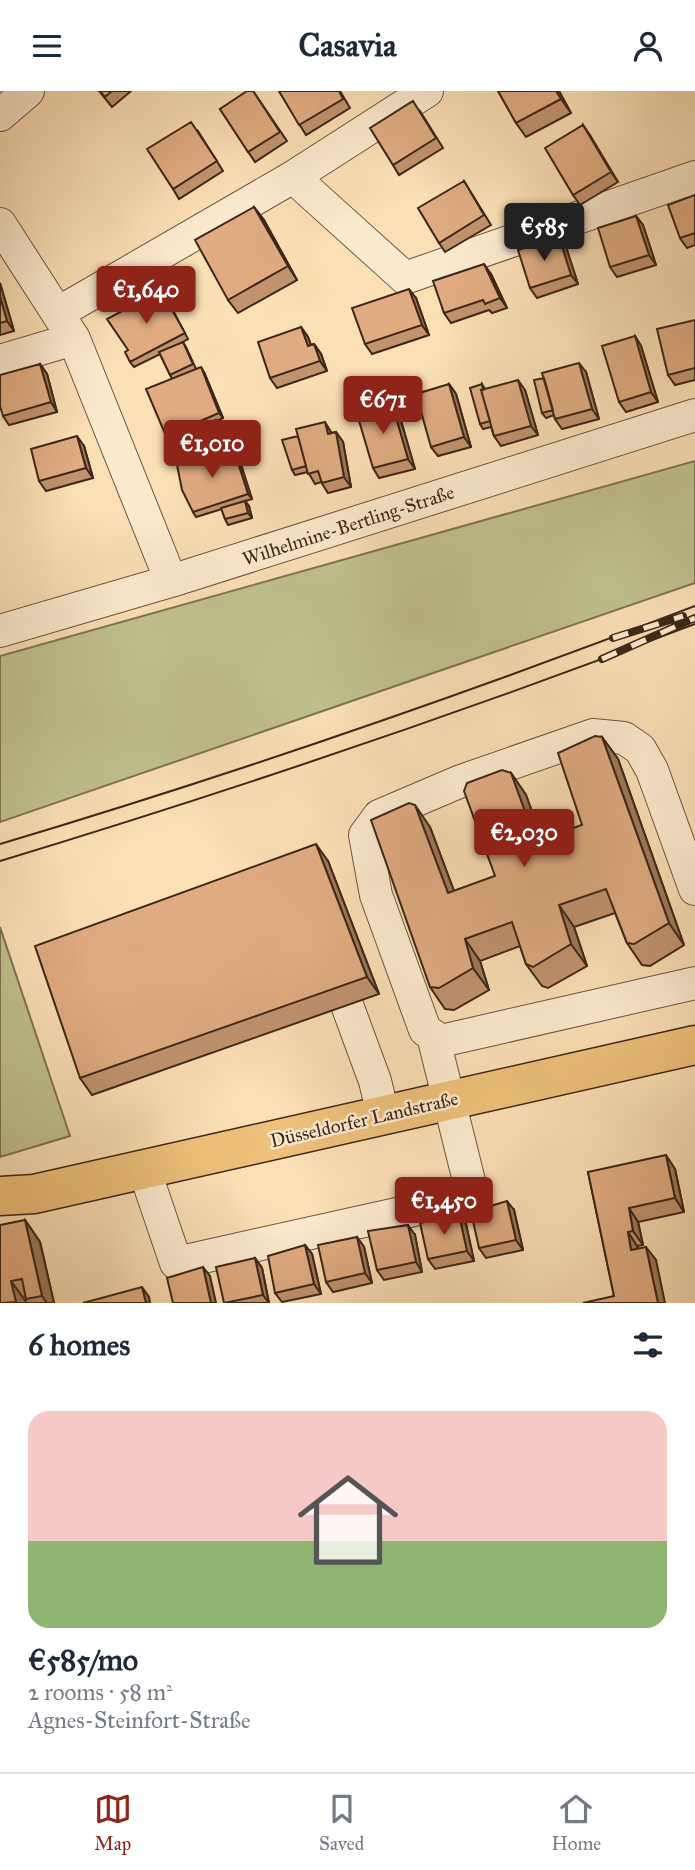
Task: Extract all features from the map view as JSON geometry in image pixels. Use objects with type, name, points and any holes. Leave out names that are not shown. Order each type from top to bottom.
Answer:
[{"type":"main road","name":"Düsseldorfer Landstraße","points":[[11,1200],[695,1045]]},
{"type":"street","points":[[0,115],[28,91]]},
{"type":"street","points":[[0,361],[66,326],[427,91]]},
{"type":"street","points":[[293,177],[405,278],[695,177]]},
{"type":"street","points":[[0,224],[66,326],[171,581]]},
{"type":"street","name":"Wilhelmine-Bertling-Straße","points":[[0,631],[171,581],[695,415]]},
{"type":"street","points":[[695,889],[652,770],[640,749],[624,738],[593,734],[461,781],[379,816],[365,835],[376,895],[425,1030],[441,1041],[695,983]]},
{"type":"street","points":[[347,1005],[375,1081],[383,1114]]},
{"type":"street","points":[[144,1169],[176,1263],[473,1197],[451,1099],[433,1036]]},
{"type":"green space","points":[[695,461],[695,583],[0,822],[0,656]]},
{"type":"green space","points":[[0,927],[70,1136],[0,1157]]},
{"type":"building","points":[[100,91],[112,91],[105,97]]},
{"type":"building","points":[[247,91],[253,91],[280,132],[248,152],[220,109]]},
{"type":"building","points":[[279,91],[339,91],[343,99],[299,125]]},
{"type":"building","points":[[498,91],[556,91],[561,99],[516,123]]},
{"type":"building","points":[[413,101],[436,138],[393,165],[370,128]]},
{"type":"building","points":[[191,122],[217,161],[173,189],[147,149]]},
{"type":"building","points":[[583,125],[611,172],[573,195],[545,148]]},
{"type":"building","points":[[464,181],[484,215],[439,243],[418,208]]},
{"type":"building","points":[[695,195],[695,233],[680,238],[668,205]]},
{"type":"building","points":[[254,207],[288,266],[228,300],[195,240]]},
{"type":"building","points":[[636,216],[649,255],[610,267],[598,228]]},
{"type":"building","points":[[559,237],[571,275],[530,288],[518,250]]},
{"type":"building","points":[[484,264],[500,298],[485,304],[483,300],[444,313],[433,281]]},
{"type":"building","points":[[148,275],[154,286],[133,299],[126,288]]},
{"type":"building","points":[[409,289],[422,325],[365,344],[352,308]]},
{"type":"building","points":[[161,290],[185,333],[130,362],[125,352],[128,350],[107,319]]},
{"type":"building","points":[[0,297],[7,321],[0,323]]},
{"type":"building","points":[[695,320],[695,368],[668,375],[657,329]]},
{"type":"building","points":[[301,327],[308,346],[314,344],[320,361],[270,378],[258,342]]},
{"type":"building","points":[[635,336],[651,392],[619,402],[602,346]]},
{"type":"building","points":[[183,342],[193,364],[170,375],[159,352]]},
{"type":"building","points":[[579,363],[592,409],[555,419],[542,373]]},
{"type":"building","points":[[40,364],[51,402],[3,416],[0,406],[0,375]]},
{"type":"building","points":[[201,367],[219,413],[166,436],[146,389]]},
{"type":"building","points":[[544,378],[553,410],[542,413],[534,380]]},
{"type":"building","points":[[518,380],[531,426],[494,436],[481,390]]},
{"type":"building","points":[[449,384],[464,437],[431,447],[416,394]]},
{"type":"building","points":[[482,384],[481,390],[490,421],[480,424],[470,388]]},
{"type":"building","points":[[392,404],[408,459],[373,468],[357,414]]},
{"type":"building","points":[[216,420],[225,443],[202,452],[193,429]]},
{"type":"building","points":[[325,422],[328,434],[336,432],[344,477],[322,483],[318,471],[308,474],[296,429]]},
{"type":"building","points":[[77,436],[86,468],[39,481],[31,449]]},
{"type":"building","points":[[298,436],[306,466],[292,470],[282,440]]},
{"type":"building","points":[[233,447],[248,494],[193,512],[182,490],[177,465]]},
{"type":"building","points":[[245,501],[248,513],[225,519],[221,508]]},
{"type":"building","points":[[595,736],[602,737],[669,923],[634,944],[627,943],[606,889],[559,905],[571,944],[533,967],[526,964],[512,922],[465,939],[473,968],[439,988],[430,987],[371,820],[409,803],[415,805],[448,893],[495,876],[464,791],[467,783],[502,770],[511,773],[536,842],[582,825],[558,753]]},
{"type":"building","points":[[316,844],[367,977],[80,1078],[35,946]]},
{"type":"building","points":[[666,1155],[675,1198],[629,1208],[633,1231],[628,1232],[631,1250],[646,1247],[658,1303],[583,1303],[614,1296],[588,1172]]},
{"type":"building","points":[[507,1201],[516,1240],[479,1248],[471,1212]]},
{"type":"building","points":[[459,1215],[467,1251],[428,1259],[420,1223]]},
{"type":"building","points":[[25,1220],[42,1296],[26,1299],[22,1279],[11,1281],[16,1302],[0,1303],[0,1225]]},
{"type":"building","points":[[408,1225],[416,1262],[377,1270],[368,1231]]},
{"type":"building","points":[[357,1237],[365,1273],[326,1282],[318,1245]]},
{"type":"building","points":[[305,1245],[314,1284],[275,1293],[268,1256]]},
{"type":"building","points":[[255,1258],[263,1295],[224,1303],[216,1267]]},
{"type":"building","points":[[203,1267],[211,1303],[173,1303],[167,1278]]},
{"type":"building","points":[[142,1287],[146,1303],[83,1303]]},
{"type":"tram line","points":[[0,844],[176,790],[350,732],[695,606]]},
{"type":"tram line","points":[[0,861],[350,748],[695,624]]},
{"type":"railway","points":[[613,638],[683,616]]},
{"type":"railway","points":[[602,659],[695,618]]}]
